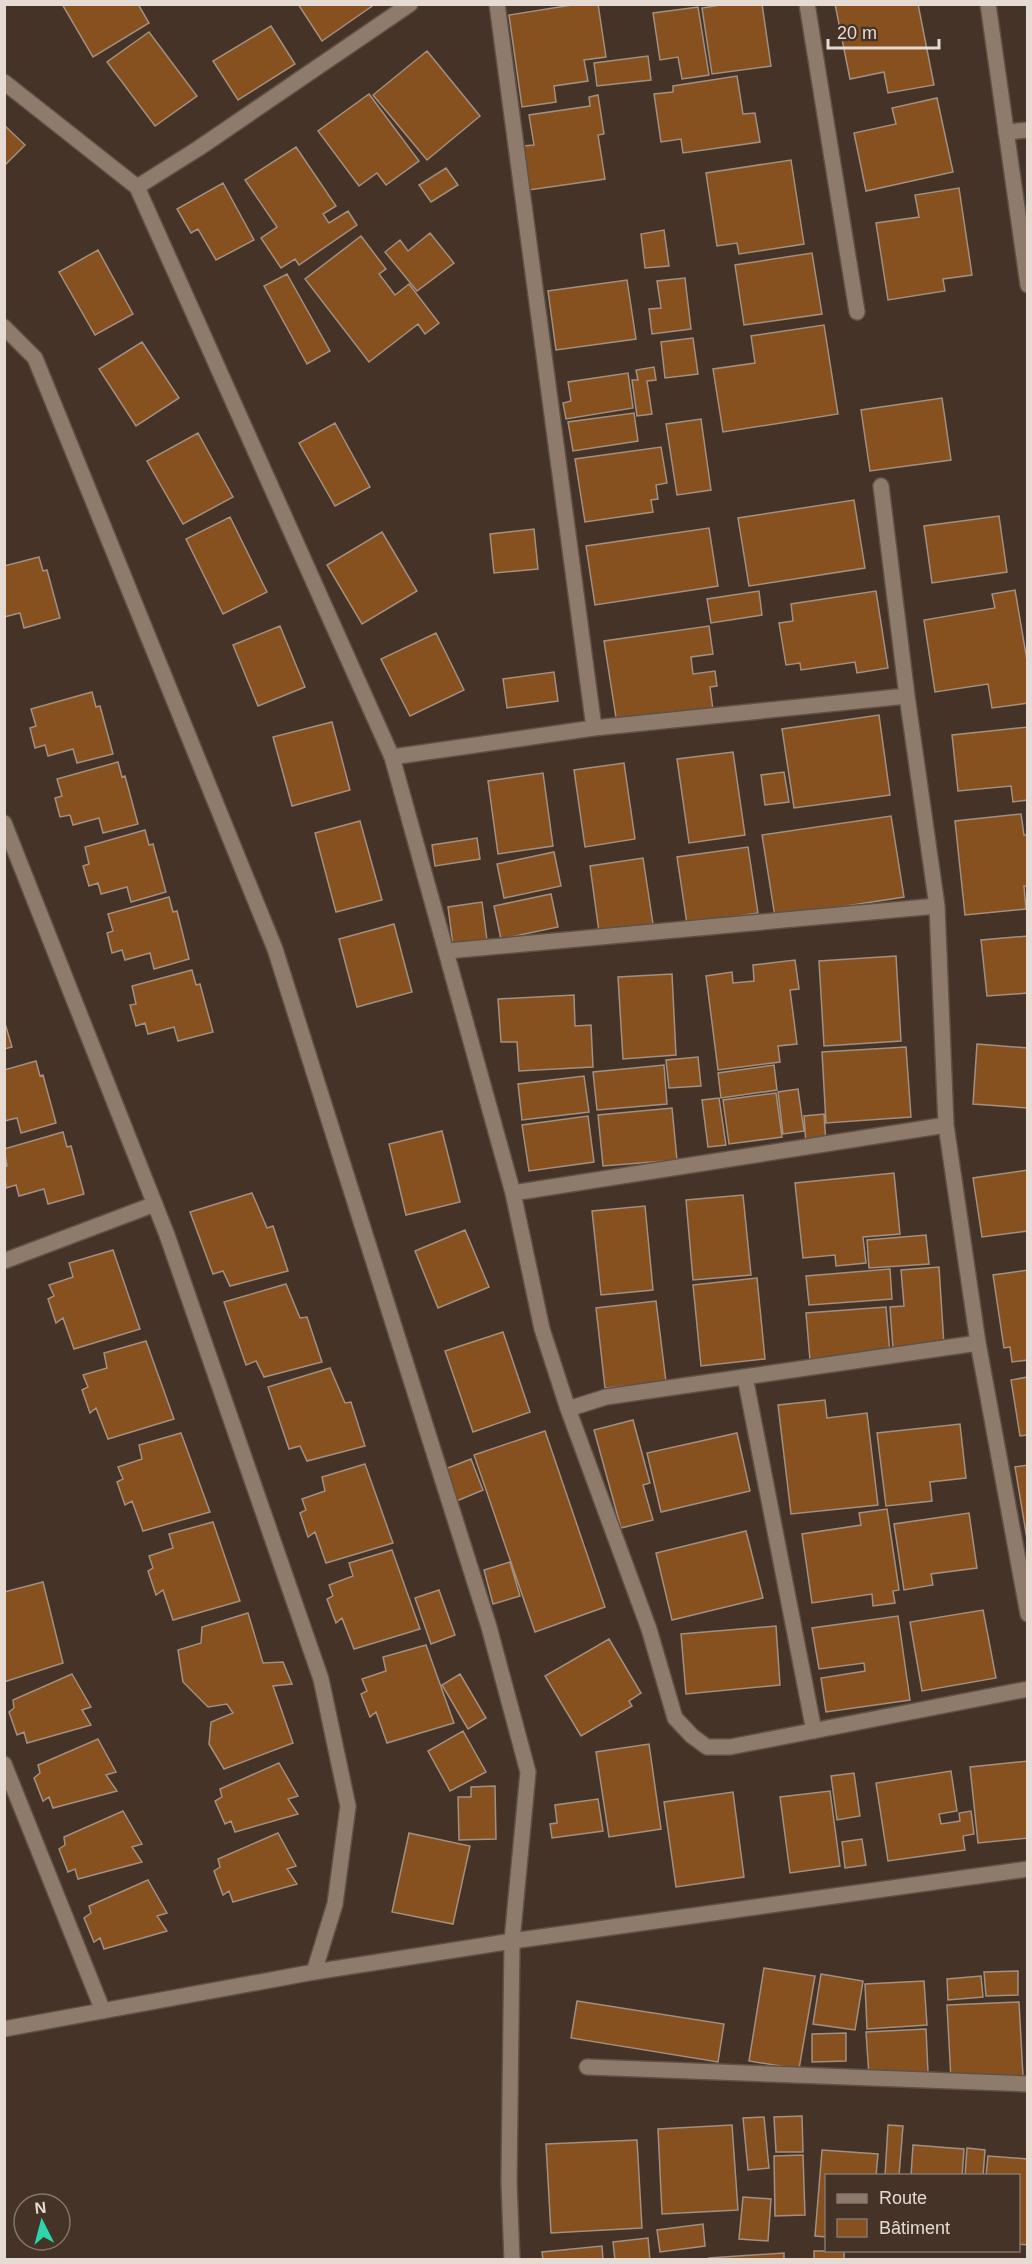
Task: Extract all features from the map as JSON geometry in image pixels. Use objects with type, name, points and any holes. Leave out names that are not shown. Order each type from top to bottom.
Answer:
[{"type":"street","points":[[137,188],[410,4]]},
{"type":"street","points":[[497,4],[594,728]]},
{"type":"street","points":[[807,4],[857,312]]},
{"type":"street","points":[[988,4],[1028,285]]},
{"type":"street","points":[[4,82],[137,188],[392,757],[513,1193],[542,1329],[568,1409],[649,1629],[675,1718],[692,1736],[707,1747],[730,1747],[1028,1689]]},
{"type":"street","points":[[1006,132],[1028,130]]},
{"type":"street","points":[[4,327],[35,358],[275,949],[489,1627],[528,1772],[512,1941],[509,2183],[512,2259]]},
{"type":"street","points":[[881,486],[907,696],[937,906],[946,1125],[978,1343],[1028,1614]]},
{"type":"street","points":[[392,757],[594,728],[907,696]]},
{"type":"street","points":[[4,823],[155,1204],[321,1679],[348,1806],[335,1904],[314,1972]]},
{"type":"street","points":[[447,951],[937,906]]},
{"type":"street","points":[[513,1193],[946,1125]]},
{"type":"street","points":[[4,1261],[155,1204]]},
{"type":"street","points":[[568,1409],[606,1397],[978,1343]]},
{"type":"street","points":[[745,1377],[814,1731]]},
{"type":"street","points":[[4,1764],[103,2011]]},
{"type":"street","points":[[4,2029],[314,1972],[512,1941],[1028,1869]]},
{"type":"street","points":[[587,2067],[1028,2084]]},
{"type":"building","points":[[62,4],[138,4],[149,23],[93,57]]},
{"type":"building","points":[[298,4],[375,4],[322,41]]},
{"type":"building","points":[[578,4],[598,4],[606,57],[584,60],[588,81],[554,86],[556,102],[522,107],[509,15]]},
{"type":"building","points":[[726,4],[762,4],[771,66],[712,74],[702,8]]},
{"type":"building","points":[[835,4],[918,4],[934,85],[888,93],[884,72],[850,79]]},
{"type":"building","points":[[698,7],[709,75],[682,79],[678,57],[660,60],[653,13]]},
{"type":"building","points":[[271,26],[295,64],[238,100],[213,61]]},
{"type":"building","points":[[149,32],[197,96],[155,126],[107,62]]},
{"type":"building","points":[[427,51],[480,116],[427,160],[373,95]]},
{"type":"building","points":[[648,56],[651,80],[597,86],[594,63]]},
{"type":"building","points":[[737,76],[743,114],[755,113],[760,142],[683,153],[681,139],[661,142],[654,94],[673,92],[673,86]]},
{"type":"building","points":[[369,94],[419,161],[386,185],[377,173],[359,186],[318,131]]},
{"type":"building","points":[[598,95],[604,134],[598,135],[605,179],[529,190],[523,146],[534,145],[529,115],[590,106],[589,97]]},
{"type":"building","points":[[937,98],[953,172],[866,191],[854,133],[896,124],[892,108]]},
{"type":"building","points":[[4,125],[25,145],[4,166]]},
{"type":"building","points":[[296,147],[336,206],[323,214],[329,223],[348,211],[357,225],[299,265],[295,259],[281,268],[261,238],[277,227],[245,180]]},
{"type":"building","points":[[791,160],[804,244],[739,254],[737,243],[717,246],[706,173]]},
{"type":"building","points":[[446,168],[458,185],[431,202],[419,185]]},
{"type":"building","points":[[223,183],[254,240],[216,260],[198,229],[191,233],[177,209]]},
{"type":"building","points":[[959,188],[972,275],[943,279],[945,291],[888,300],[876,223],[919,217],[915,195]]},
{"type":"building","points":[[664,230],[669,266],[645,268],[641,234]]},
{"type":"building","points":[[430,233],[454,263],[417,291],[385,252],[400,240],[408,251]]},
{"type":"building","points":[[361,236],[386,269],[379,274],[395,295],[409,284],[439,323],[425,334],[418,324],[369,362],[305,279]]},
{"type":"building","points":[[98,250],[133,314],[95,335],[59,272]]},
{"type":"building","points":[[812,253],[822,314],[744,325],[735,265]]},
{"type":"building","points":[[287,274],[330,351],[307,364],[264,286]]},
{"type":"building","points":[[685,278],[691,329],[652,334],[649,309],[661,308],[657,281]]},
{"type":"building","points":[[627,280],[636,339],[556,350],[548,291]]},
{"type":"building","points":[[824,325],[838,414],[723,432],[713,369],[755,363],[751,336]]},
{"type":"building","points":[[693,338],[698,374],[665,378],[661,342]]},
{"type":"building","points":[[142,342],[179,398],[136,426],[99,369]]},
{"type":"building","points":[[654,367],[656,380],[647,381],[652,414],[637,416],[632,380],[638,380],[636,370]]},
{"type":"building","points":[[628,373],[633,408],[566,419],[563,403],[571,401],[568,382]]},
{"type":"building","points":[[942,398],[951,460],[870,471],[861,410]]},
{"type":"building","points":[[634,413],[638,441],[573,451],[568,422]]},
{"type":"building","points":[[701,419],[711,490],[677,495],[666,424]]},
{"type":"building","points":[[335,423],[370,487],[335,506],[299,443]]},
{"type":"building","points":[[198,433],[233,497],[183,524],[147,461]]},
{"type":"building","points":[[661,447],[667,483],[656,485],[658,499],[651,500],[653,512],[585,522],[575,459]]},
{"type":"building","points":[[854,500],[865,568],[749,586],[738,518]]},
{"type":"building","points":[[999,516],[1007,572],[932,583],[924,526]]},
{"type":"building","points":[[230,517],[267,592],[223,614],[186,539]]},
{"type":"building","points":[[709,528],[718,586],[595,605],[586,546]]},
{"type":"building","points":[[534,529],[538,569],[494,573],[490,534]]},
{"type":"building","points":[[382,532],[417,591],[362,624],[327,565]]},
{"type":"building","points":[[39,557],[43,571],[47,570],[60,618],[24,628],[20,613],[4,617],[4,566]]},
{"type":"building","points":[[1015,590],[1028,666],[1028,703],[992,708],[988,684],[935,692],[924,620],[995,608],[992,594]]},
{"type":"building","points":[[759,591],[762,615],[711,623],[707,599]]},
{"type":"building","points":[[876,591],[888,668],[857,673],[855,662],[801,670],[800,663],[786,665],[779,623],[793,621],[791,604]]},
{"type":"building","points":[[280,626],[305,687],[258,706],[233,645]]},
{"type":"building","points":[[709,626],[713,654],[691,657],[693,674],[715,671],[717,686],[710,687],[713,710],[617,724],[604,641]]},
{"type":"building","points":[[436,633],[464,690],[410,716],[381,659]]},
{"type":"building","points":[[554,672],[558,701],[507,708],[503,679]]},
{"type":"building","points":[[92,692],[96,707],[100,706],[113,754],[77,763],[73,749],[48,756],[45,745],[35,748],[30,728],[36,726],[31,709]]},
{"type":"building","points":[[879,715],[890,795],[794,808],[782,729]]},
{"type":"building","points":[[332,722],[350,790],[292,806],[273,737]]},
{"type":"building","points":[[1028,727],[1028,800],[1013,802],[1011,786],[958,791],[952,735]]},
{"type":"building","points":[[733,752],[745,835],[689,843],[677,759]]},
{"type":"building","points":[[118,762],[122,777],[125,776],[138,824],[103,833],[99,818],[73,825],[70,815],[60,817],[55,798],[62,796],[57,779]]},
{"type":"building","points":[[624,763],[635,839],[585,847],[574,770]]},
{"type":"building","points":[[784,772],[789,802],[765,805],[761,775]]},
{"type":"building","points":[[543,773],[553,846],[498,854],[488,781]]},
{"type":"building","points":[[1021,814],[1024,835],[1028,835],[1028,886],[1024,886],[1026,909],[965,915],[955,821]]},
{"type":"building","points":[[891,816],[904,897],[775,917],[762,835]]},
{"type":"building","points":[[360,821],[382,900],[336,912],[315,833]]},
{"type":"building","points":[[145,830],[149,845],[153,844],[166,892],[131,902],[127,887],[101,894],[98,883],[89,886],[83,866],[89,864],[85,847]]},
{"type":"building","points":[[477,838],[480,859],[435,866],[432,845]]},
{"type":"building","points":[[748,847],[758,913],[687,924],[677,857]]},
{"type":"building","points":[[554,852],[561,886],[504,898],[497,864]]},
{"type":"building","points":[[643,858],[653,924],[599,932],[590,866]]},
{"type":"building","points":[[551,894],[558,927],[501,939],[494,906]]},
{"type":"building","points":[[169,897],[173,912],[177,911],[189,959],[154,969],[150,953],[125,960],[122,950],[112,953],[107,933],[113,931],[108,914]]},
{"type":"building","points":[[482,902],[487,940],[453,945],[448,907]]},
{"type":"building","points":[[394,924],[412,992],[357,1007],[339,939]]},
{"type":"building","points":[[1028,936],[1028,993],[987,996],[981,940]]},
{"type":"building","points":[[896,956],[901,1041],[824,1046],[819,961]]},
{"type":"building","points":[[795,960],[799,989],[790,990],[797,1044],[778,1046],[780,1062],[718,1070],[706,976],[732,972],[733,983],[754,981],[753,965]]},
{"type":"building","points":[[192,970],[196,985],[200,984],[213,1032],[178,1041],[174,1027],[148,1034],[145,1023],[136,1026],[130,1005],[136,1004],[132,986]]},
{"type":"building","points":[[672,974],[676,1055],[623,1059],[618,977]]},
{"type":"building","points":[[574,995],[575,1026],[591,1025],[593,1067],[519,1071],[517,1042],[501,1042],[498,999]]},
{"type":"building","points":[[4,1020],[12,1047],[4,1049]]},
{"type":"building","points":[[977,1044],[1028,1048],[1028,1108],[973,1104]]},
{"type":"building","points":[[906,1047],[911,1117],[826,1123],[822,1052]]},
{"type":"building","points":[[698,1057],[701,1086],[669,1088],[666,1060]]},
{"type":"building","points":[[36,1061],[40,1076],[43,1075],[56,1123],[21,1133],[17,1118],[4,1121],[4,1070]]},
{"type":"building","points":[[664,1065],[667,1104],[597,1110],[593,1072]]},
{"type":"building","points":[[774,1065],[777,1090],[721,1098],[718,1073]]},
{"type":"building","points":[[584,1076],[589,1112],[522,1120],[518,1084]]},
{"type":"building","points":[[798,1089],[804,1131],[783,1134],[778,1092]]},
{"type":"building","points":[[776,1093],[782,1137],[729,1144],[723,1100]]},
{"type":"building","points":[[719,1098],[726,1145],[708,1147],[702,1100]]},
{"type":"building","points":[[672,1108],[677,1160],[603,1166],[598,1115]]},
{"type":"building","points":[[824,1114],[826,1144],[806,1145],[804,1116]]},
{"type":"building","points":[[588,1116],[594,1162],[529,1171],[522,1125]]},
{"type":"building","points":[[442,1131],[460,1202],[406,1215],[389,1144]]},
{"type":"building","points":[[63,1132],[67,1147],[71,1146],[84,1194],[48,1204],[44,1189],[19,1196],[16,1185],[6,1188],[4,1167],[7,1166],[4,1149]]},
{"type":"building","points":[[1028,1170],[1028,1231],[982,1237],[973,1178]]},
{"type":"building","points":[[894,1173],[900,1234],[863,1237],[866,1263],[836,1266],[835,1255],[803,1258],[795,1183]]},
{"type":"building","points":[[252,1193],[267,1228],[273,1226],[288,1271],[230,1286],[223,1271],[213,1274],[190,1212]]},
{"type":"building","points":[[743,1195],[751,1275],[693,1280],[686,1200]]},
{"type":"building","points":[[645,1206],[653,1290],[601,1295],[592,1211]]},
{"type":"building","points":[[465,1230],[489,1287],[438,1308],[415,1251]]},
{"type":"building","points":[[926,1235],[929,1264],[869,1268],[867,1240]]},
{"type":"building","points":[[113,1250],[140,1329],[74,1349],[63,1318],[56,1323],[48,1299],[54,1296],[49,1285],[73,1277],[69,1263]]},
{"type":"building","points":[[939,1267],[944,1345],[893,1349],[890,1307],[904,1306],[901,1270]]},
{"type":"building","points":[[890,1269],[892,1299],[809,1305],[806,1276]]},
{"type":"building","points":[[1028,1270],[1028,1360],[1012,1362],[1010,1347],[1004,1348],[993,1275]]},
{"type":"building","points":[[757,1278],[765,1359],[701,1366],[693,1285]]},
{"type":"building","points":[[286,1284],[300,1318],[307,1317],[322,1362],[264,1377],[256,1361],[246,1365],[224,1302]]},
{"type":"building","points":[[656,1301],[666,1382],[605,1388],[596,1308]]},
{"type":"building","points":[[886,1307],[890,1354],[810,1360],[806,1313]]},
{"type":"building","points":[[503,1332],[530,1412],[473,1432],[445,1351]]},
{"type":"building","points":[[146,1341],[174,1419],[108,1439],[96,1408],[90,1413],[82,1390],[88,1387],[83,1375],[107,1368],[104,1353]]},
{"type":"building","points":[[330,1368],[345,1403],[351,1402],[365,1446],[307,1461],[300,1446],[289,1449],[268,1387]]},
{"type":"building","points":[[1028,1377],[1028,1435],[1020,1436],[1011,1380]]},
{"type":"building","points":[[825,1400],[827,1418],[867,1413],[878,1505],[791,1514],[778,1405]]},
{"type":"building","points":[[633,1420],[650,1483],[643,1485],[653,1520],[621,1528],[594,1430]]},
{"type":"building","points":[[960,1424],[966,1478],[930,1482],[932,1501],[886,1506],[877,1433]]},
{"type":"building","points":[[545,1431],[605,1607],[535,1632],[474,1455]]},
{"type":"building","points":[[181,1433],[210,1512],[143,1531],[132,1501],[125,1505],[117,1482],[123,1479],[118,1467],[142,1459],[139,1445]]},
{"type":"building","points":[[737,1433],[750,1491],[661,1512],[647,1453]]},
{"type":"building","points":[[471,1459],[483,1490],[452,1503],[440,1471]]},
{"type":"building","points":[[365,1464],[393,1543],[326,1563],[315,1532],[308,1537],[300,1513],[306,1510],[302,1499],[325,1491],[322,1477]]},
{"type":"building","points":[[1028,1465],[1028,1545],[1015,1467]]},
{"type":"building","points":[[887,1509],[899,1590],[893,1591],[895,1603],[873,1606],[872,1594],[812,1603],[802,1534],[861,1525],[859,1513]]},
{"type":"building","points":[[969,1513],[977,1568],[931,1574],[933,1585],[904,1590],[894,1524]]},
{"type":"building","points":[[213,1522],[240,1601],[173,1620],[163,1590],[156,1595],[148,1571],[153,1568],[149,1556],[173,1548],[169,1534]]},
{"type":"building","points":[[746,1531],[763,1598],[672,1620],[656,1553]]},
{"type":"building","points":[[392,1550],[420,1629],[354,1649],[342,1618],[336,1623],[327,1599],[333,1596],[329,1585],[353,1576],[349,1563]]},
{"type":"building","points":[[510,1562],[520,1596],[493,1604],[484,1570]]},
{"type":"building","points":[[43,1582],[63,1663],[4,1682],[4,1592]]},
{"type":"building","points":[[439,1590],[455,1635],[431,1644],[415,1598]]},
{"type":"building","points":[[983,1610],[996,1678],[922,1691],[910,1622]]},
{"type":"building","points":[[248,1613],[263,1663],[283,1662],[292,1684],[273,1686],[293,1743],[224,1769],[209,1744],[211,1722],[233,1713],[227,1704],[208,1707],[183,1682],[178,1650],[201,1643],[202,1627]]},
{"type":"building","points":[[898,1616],[910,1700],[826,1712],[821,1678],[865,1671],[864,1663],[819,1669],[812,1628]]},
{"type":"building","points":[[776,1626],[780,1685],[686,1694],[681,1634]]},
{"type":"building","points":[[609,1639],[641,1693],[629,1701],[632,1706],[581,1736],[545,1676]]},
{"type":"building","points":[[426,1645],[454,1723],[387,1743],[376,1712],[370,1717],[361,1694],[367,1691],[362,1679],[386,1671],[383,1657]]},
{"type":"building","points":[[72,1674],[91,1707],[82,1710],[91,1725],[27,1743],[24,1732],[17,1735],[9,1712],[14,1708],[13,1700]]},
{"type":"building","points":[[460,1674],[486,1718],[468,1729],[442,1685]]},
{"type":"building","points":[[463,1731],[486,1772],[450,1791],[428,1751]]},
{"type":"building","points":[[98,1739],[116,1772],[106,1775],[117,1791],[53,1808],[49,1797],[43,1801],[34,1778],[40,1773],[38,1765]]},
{"type":"building","points":[[649,1744],[661,1829],[609,1837],[596,1752]]},
{"type":"building","points":[[1028,1761],[1028,1838],[978,1843],[970,1767]]},
{"type":"building","points":[[279,1763],[298,1796],[288,1799],[298,1814],[235,1832],[231,1821],[225,1824],[215,1801],[222,1797],[220,1789]]},
{"type":"building","points":[[951,1771],[957,1811],[939,1814],[941,1824],[960,1821],[959,1813],[971,1811],[974,1834],[963,1836],[965,1850],[888,1861],[876,1783]]},
{"type":"building","points":[[854,1773],[860,1816],[837,1820],[831,1776]]},
{"type":"building","points":[[495,1786],[496,1839],[459,1840],[458,1797],[471,1797],[471,1787]]},
{"type":"building","points":[[830,1791],[840,1866],[790,1873],[780,1797]]},
{"type":"building","points":[[733,1792],[744,1877],[676,1887],[664,1802]]},
{"type":"building","points":[[598,1799],[603,1831],[552,1838],[550,1824],[557,1823],[555,1805]]},
{"type":"building","points":[[123,1811],[142,1844],[132,1847],[142,1862],[78,1879],[75,1869],[68,1872],[59,1849],[65,1845],[64,1837]]},
{"type":"building","points":[[278,1833],[296,1866],[287,1869],[297,1884],[233,1902],[229,1891],[223,1895],[214,1871],[220,1867],[218,1859]]},
{"type":"building","points":[[409,1833],[470,1846],[453,1924],[392,1912]]},
{"type":"building","points":[[862,1839],[866,1865],[845,1868],[842,1842]]},
{"type":"building","points":[[148,1880],[167,1913],[157,1916],[167,1931],[104,1949],[100,1938],[94,1942],[84,1918],[91,1913],[89,1906]]},
{"type":"building","points":[[764,1968],[815,1976],[799,2069],[749,2061]]},
{"type":"building","points":[[1018,1971],[1018,1995],[986,1996],[984,1972]]},
{"type":"building","points":[[821,1974],[863,1981],[855,2030],[813,2024]]},
{"type":"building","points":[[981,1976],[983,1997],[948,2000],[947,1979]]},
{"type":"building","points":[[924,1981],[927,2025],[867,2029],[865,1984]]},
{"type":"building","points":[[577,2001],[724,2024],[718,2062],[571,2038]]},
{"type":"building","points":[[1019,2002],[1023,2076],[951,2080],[947,2005]]},
{"type":"building","points":[[926,2029],[928,2072],[869,2076],[866,2032]]},
{"type":"building","points":[[846,2033],[846,2061],[812,2062],[812,2034]]},
{"type":"building","points":[[802,2116],[803,2152],[776,2152],[774,2117]]},
{"type":"building","points":[[764,2117],[769,2168],[748,2170],[743,2118]]},
{"type":"building","points":[[732,2125],[738,2210],[662,2214],[658,2129]]},
{"type":"building","points":[[888,2125],[903,2126],[899,2174],[885,2174]]},
{"type":"building","points":[[637,2140],[642,2228],[551,2233],[546,2144]]},
{"type":"building","points":[[913,2145],[964,2149],[962,2174],[911,2174]]},
{"type":"building","points":[[967,2148],[985,2150],[983,2174],[965,2174]]},
{"type":"building","points":[[822,2150],[878,2154],[876,2174],[825,2174],[825,2237],[815,2236]]},
{"type":"building","points":[[803,2155],[805,2215],[775,2216],[774,2156]]},
{"type":"building","points":[[988,2156],[1028,2159],[1028,2245],[1020,2244],[1020,2174],[986,2174]]},
{"type":"building","points":[[743,2197],[771,2199],[768,2241],[739,2239]]},
{"type":"building","points":[[703,2224],[705,2246],[660,2252],[657,2230]]},
{"type":"building","points":[[648,2238],[650,2260],[615,2260],[613,2242]]},
{"type":"building","points":[[602,2246],[603,2260],[543,2260],[542,2252]]},
{"type":"building","points":[[814,2251],[844,2252],[844,2260],[814,2260]]},
{"type":"building","points":[[784,2253],[784,2260],[709,2260],[709,2258]]}]
